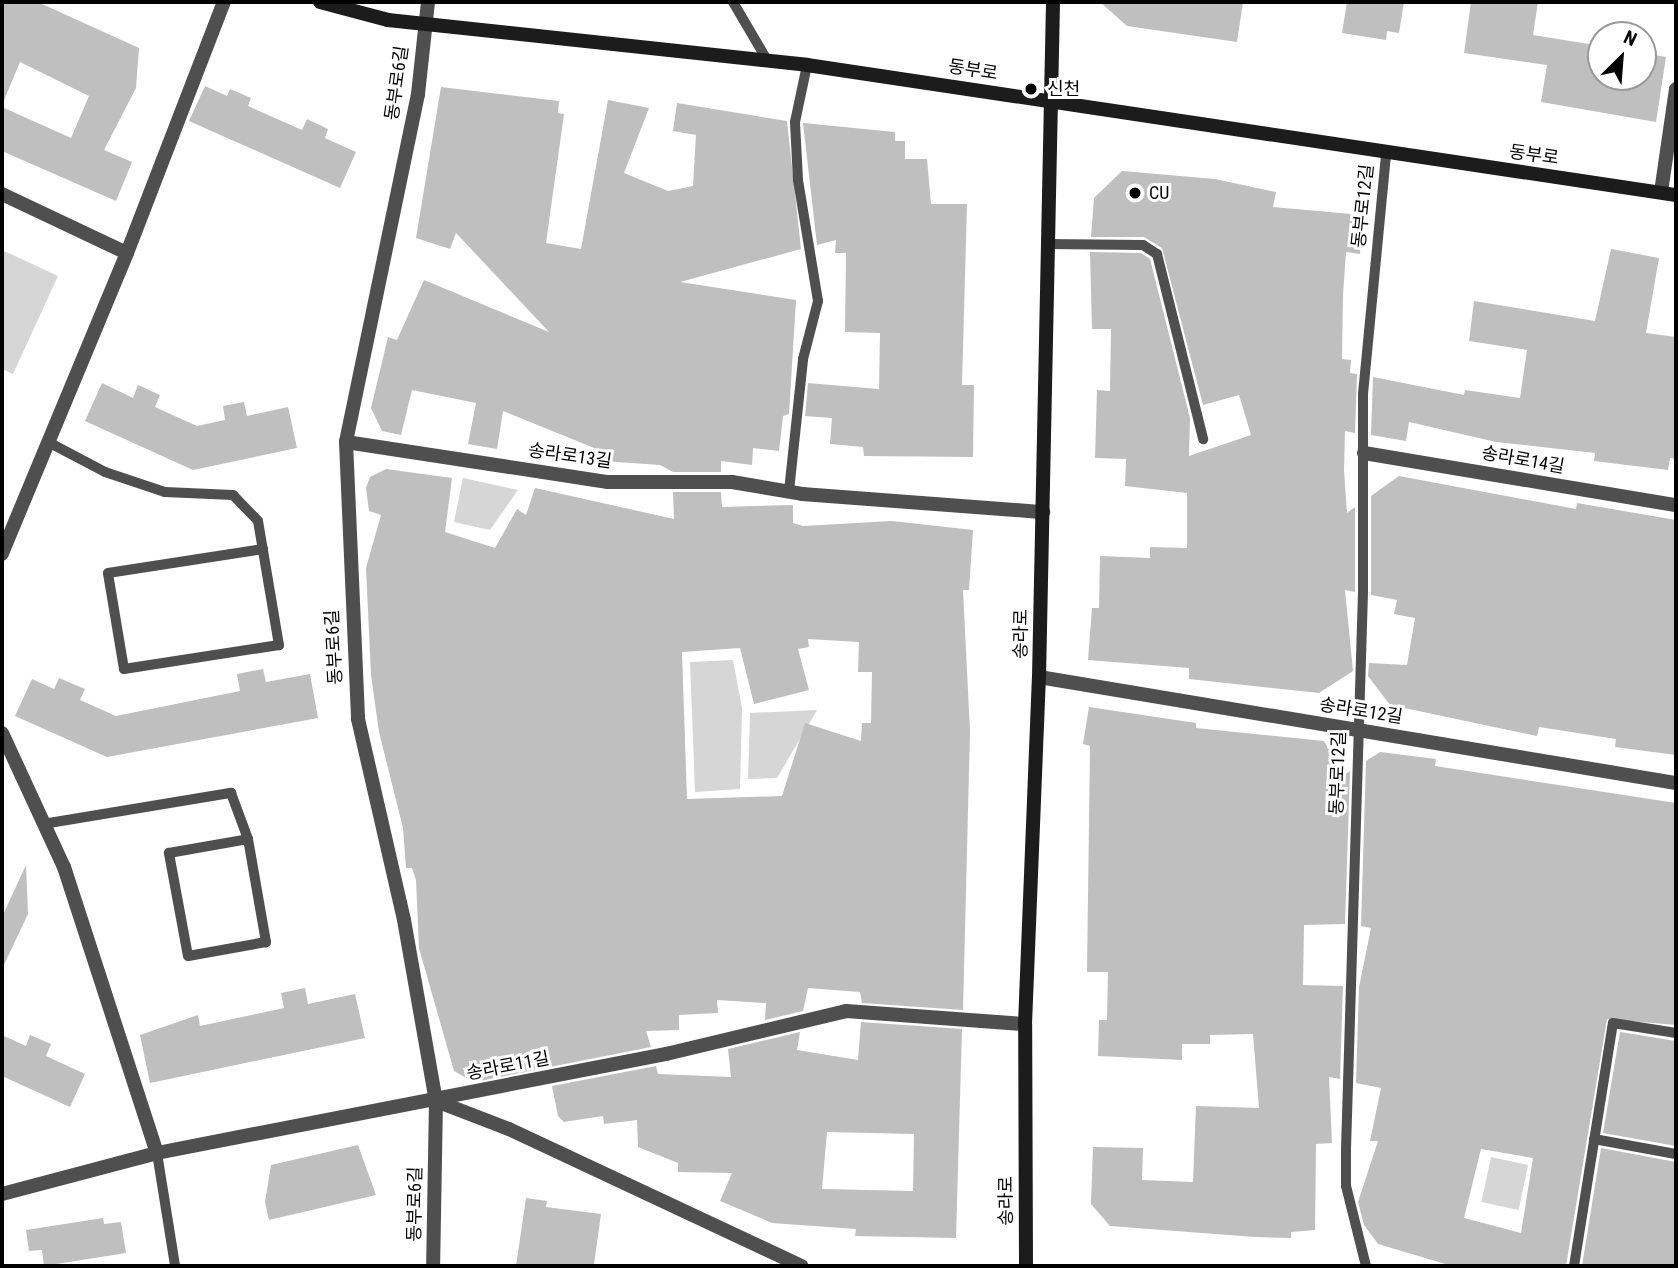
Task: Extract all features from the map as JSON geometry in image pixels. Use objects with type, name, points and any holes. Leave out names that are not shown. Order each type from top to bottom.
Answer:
[{"type":"main road","name":"동부로","points":[[320,2],[425,24],[807,65],[1386,154],[1669,194]]},
{"type":"main road","name":"송라로","points":[[1026,1266],[1025,1024],[1039,677],[1052,2]]},
{"type":"street","points":[[2,554],[127,253],[225,2]]},
{"type":"street","name":"동부로6길","points":[[428,2],[418,94],[346,442],[358,719],[404,920],[436,1101],[433,1266]]},
{"type":"street","name":"동부로","points":[[1669,194],[1676,89]]},
{"type":"street","points":[[2,194],[127,253]]},
{"type":"street","name":"송라로13길","points":[[346,442],[608,482],[732,482],[789,491],[1043,512]]},
{"type":"street","name":"송라로14길","points":[[1364,453],[1676,505]]},
{"type":"street","name":"송라로12길","points":[[1039,677],[1676,783]]},
{"type":"street","points":[[2,733],[64,867],[157,1153]]},
{"type":"street","name":"송라로11길","points":[[2,1194],[157,1153],[436,1101],[846,1011],[1025,1024]]},
{"type":"street","points":[[436,1101],[509,1129],[802,1266]]},
{"type":"lane","points":[[733,2],[767,60]]},
{"type":"lane","points":[[789,491],[803,359],[818,300],[796,134],[807,65]]},
{"type":"lane","name":"동부로12길","points":[[1366,1266],[1346,1186],[1364,453],[1363,394],[1386,154]]},
{"type":"lane","points":[[1047,244],[1143,246],[1157,254],[1203,439]]},
{"type":"lane","points":[[50,443],[105,472],[165,492],[233,495],[258,521],[278,645],[124,669],[108,573],[262,549]]},
{"type":"lane","points":[[43,824],[231,793],[248,839],[266,942],[188,956],[170,853],[248,839]]},
{"type":"lane","points":[[1574,1266],[1613,1023],[1676,1034]]},
{"type":"lane","points":[[1594,1139],[1676,1153]]},
{"type":"lane","points":[[157,1153],[175,1266]]},
{"type":"shaded area","points":[[2,250],[58,276],[13,374],[2,369]]},
{"type":"shaded area","points":[[463,478],[518,490],[490,530],[454,522]]},
{"type":"shaded area","points":[[733,660],[742,708],[740,789],[695,792],[690,662]]},
{"type":"shaded area","points":[[817,710],[777,778],[748,779],[750,713]]},
{"type":"shaded area","points":[[1491,1157],[1528,1165],[1519,1210],[1481,1202]]},
{"type":"building","points":[[2,2],[42,4],[139,48],[136,88],[104,150],[132,162],[116,201],[2,151],[2,107],[71,138],[89,96],[20,62],[2,105]]},
{"type":"building","points":[[1100,2],[1243,2],[1237,42],[1127,26]]},
{"type":"building","points":[[1347,2],[1404,2],[1399,33],[1387,31],[1386,40],[1342,33]]},
{"type":"building","points":[[1471,2],[1538,2],[1533,35],[1587,44],[1587,91],[1657,91],[1657,55],[1666,57],[1656,122],[1541,102],[1547,65],[1464,53]]},
{"type":"building","points":[[205,86],[227,96],[230,89],[251,98],[248,106],[302,130],[307,119],[328,129],[325,138],[356,152],[340,188],[189,121]]},
{"type":"building","points":[[441,87],[559,101],[558,113],[564,114],[546,243],[581,249],[608,100],[649,108],[624,173],[668,191],[693,186],[696,135],[673,131],[677,103],[787,121],[801,249],[680,282],[796,300],[789,414],[783,416],[779,451],[753,448],[752,465],[721,461],[721,472],[673,472],[660,465],[603,461],[604,452],[503,411],[497,449],[468,444],[476,403],[412,390],[401,435],[382,431],[371,408],[388,337],[397,340],[424,280],[549,332],[456,233],[450,249],[416,238]]},
{"type":"building","points":[[803,123],[895,132],[895,141],[905,141],[905,159],[927,159],[931,204],[967,204],[962,385],[974,385],[973,457],[864,456],[863,447],[830,444],[832,418],[805,416],[808,383],[879,389],[880,333],[845,332],[846,253],[835,253],[836,240],[817,245]]},
{"type":"building","points":[[1122,171],[1215,179],[1276,192],[1273,207],[1363,215],[1360,254],[1346,252],[1343,295],[1342,359],[1351,360],[1350,373],[1357,374],[1355,433],[1345,431],[1344,470],[1347,513],[1355,507],[1355,592],[1345,590],[1353,671],[1319,693],[1189,679],[1189,668],[1088,660],[1092,608],[1099,608],[1100,556],[1150,558],[1150,547],[1187,548],[1187,493],[1125,486],[1126,459],[1095,458],[1097,390],[1110,391],[1111,329],[1092,329],[1090,252],[1141,253],[1150,259],[1190,418],[1189,456],[1251,435],[1239,395],[1203,405],[1162,248],[1144,237],[1091,237],[1094,198]]},
{"type":"building","points":[[1611,249],[1659,258],[1646,333],[1676,337],[1676,459],[1670,458],[1668,470],[1594,461],[1595,453],[1496,442],[1409,422],[1406,441],[1371,435],[1373,377],[1464,395],[1465,390],[1520,398],[1527,350],[1469,341],[1474,301],[1595,321]]},
{"type":"building","points":[[102,383],[133,398],[138,385],[160,395],[155,407],[197,426],[225,420],[223,406],[244,402],[247,416],[288,407],[297,448],[193,470],[85,421]]},
{"type":"building","points":[[386,469],[452,478],[445,532],[495,548],[517,509],[526,515],[535,488],[674,519],[673,492],[721,492],[722,507],[793,505],[793,523],[803,526],[892,521],[973,530],[969,590],[963,590],[970,731],[963,1010],[862,1003],[860,992],[808,988],[803,1011],[765,1020],[766,1003],[717,1000],[718,1013],[679,1015],[679,1030],[646,1031],[651,1047],[474,1082],[454,1071],[419,948],[416,880],[412,868],[406,868],[403,828],[379,732],[371,675],[366,568],[381,515],[369,511],[366,488],[370,477]],"holes":[[[808,639],[859,642],[858,672],[872,672],[871,723],[862,723],[861,741],[805,723],[782,796],[687,799],[682,652],[740,648],[754,704],[809,690],[798,649],[809,647]]]},
{"type":"building","points":[[1399,476],[1576,509],[1577,503],[1676,520],[1676,755],[1615,747],[1616,739],[1539,727],[1537,736],[1390,705],[1368,676],[1369,663],[1407,665],[1415,618],[1394,614],[1397,600],[1371,595],[1371,496]]},
{"type":"building","points":[[263,669],[266,682],[310,674],[318,718],[107,757],[15,716],[32,679],[54,689],[59,678],[85,689],[80,700],[116,716],[240,691],[237,674]]},
{"type":"building","points":[[1089,707],[1196,723],[1196,728],[1324,741],[1344,775],[1350,771],[1345,924],[1304,925],[1303,985],[1343,986],[1340,1079],[1329,1077],[1332,1143],[1316,1144],[1315,1230],[1291,1232],[1291,1238],[1110,1226],[1091,1204],[1093,1147],[1143,1148],[1142,1180],[1193,1182],[1196,1106],[1259,1108],[1253,1034],[1210,1035],[1210,1044],[1182,1044],[1182,1060],[1098,1056],[1099,1020],[1107,1020],[1108,972],[1087,972],[1090,746],[1083,744]]},
{"type":"building","points":[[1380,752],[1436,759],[1435,766],[1676,803],[1676,1025],[1607,1019],[1566,1266],[1452,1266],[1378,1244],[1364,1225],[1358,1202],[1378,1141],[1370,1141],[1381,1088],[1356,1083],[1359,987],[1371,928],[1361,926],[1366,761]],"holes":[[[1481,1149],[1533,1158],[1521,1233],[1464,1218]]]},
{"type":"building","points":[[26,865],[28,914],[2,969],[2,917]]},
{"type":"building","points":[[305,988],[308,1004],[355,994],[365,1038],[150,1083],[140,1035],[198,1015],[200,1026],[284,1008],[281,993]]},
{"type":"building","points":[[861,1022],[962,1029],[956,1238],[855,1236],[856,1229],[772,1223],[720,1201],[732,1173],[678,1172],[678,1163],[638,1147],[637,1120],[604,1124],[603,1116],[564,1122],[558,1116],[552,1086],[656,1066],[658,1074],[731,1077],[728,1049],[800,1032],[797,1050],[858,1060]],"holes":[[[827,1132],[914,1134],[913,1191],[822,1189]]]},
{"type":"building","points":[[1620,1032],[1676,1041],[1676,1146],[1603,1133]]},
{"type":"building","points":[[2,1035],[26,1046],[30,1035],[51,1044],[46,1056],[85,1074],[70,1107],[2,1076]]},
{"type":"building","points":[[358,1145],[376,1195],[269,1220],[265,1202],[271,1165]]},
{"type":"building","points":[[1601,1148],[1676,1162],[1676,1266],[1582,1266]]},
{"type":"building","points":[[526,1198],[547,1201],[546,1207],[601,1214],[594,1264],[516,1266]]},
{"type":"building","points":[[103,1218],[104,1224],[121,1222],[126,1253],[44,1266],[42,1250],[29,1251],[26,1230]]},
{"type":"place","name":"신천","points":[[1031,89]]},
{"type":"place","name":"CU","points":[[1135,193]]}]
